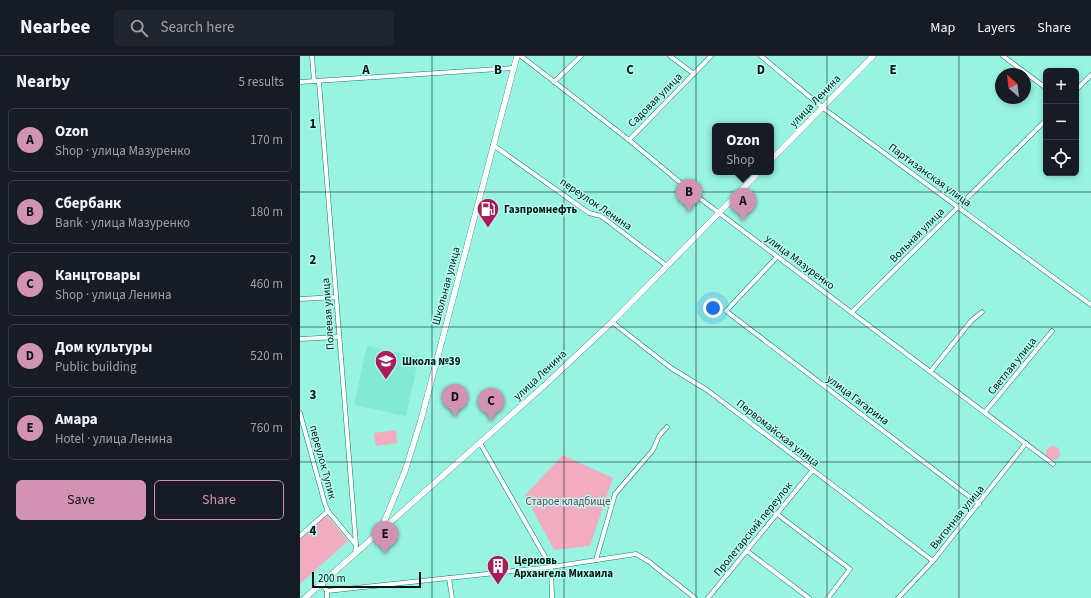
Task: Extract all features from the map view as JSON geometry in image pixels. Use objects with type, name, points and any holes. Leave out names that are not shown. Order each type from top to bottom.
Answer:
[{"type":"street","points":[[312,56],[314,81]]},
{"type":"street","name":"Школьная улица","points":[[378,535],[387,518],[406,472],[517,56]]},
{"type":"street","name":"улица Мазуренко","points":[[521,56],[777,257],[1053,464]]},
{"type":"street","points":[[554,82],[581,56]]},
{"type":"street","points":[[670,56],[694,74]]},
{"type":"street","name":"Садовая улица","points":[[629,140],[711,56]]},
{"type":"street","name":"Партизанская улица","points":[[761,56],[823,108],[1091,305]]},
{"type":"street","name":"улица Ленина","points":[[774,157],[873,56]]},
{"type":"street","points":[[1003,56],[1043,86]]},
{"type":"street","points":[[300,82],[319,82],[513,68]]},
{"type":"street","points":[[1079,87],[1091,75]]},
{"type":"street","name":"Полевая улица","points":[[319,82],[338,337],[356,545]]},
{"type":"street","name":"Вольная улица","points":[[852,312],[1043,123]]},
{"type":"street","name":"переулок Ленина","points":[[493,145],[589,213],[601,216],[667,266]]},
{"type":"street","name":"улица Ленина","points":[[305,598],[378,535],[546,384],[612,322],[756,175]]},
{"type":"street","name":"улица Гагарина","points":[[777,257],[726,311],[979,504]]},
{"type":"street","points":[[300,299],[336,297]]},
{"type":"street","points":[[931,371],[971,321],[982,312]]},
{"type":"street","name":"Первомайская улица","points":[[612,322],[672,368],[707,390],[933,561]]},
{"type":"street","name":"Светлая улица","points":[[985,412],[1052,331]]},
{"type":"street","points":[[300,339],[338,337]]},
{"type":"street","name":"переулок Тупик","points":[[300,413],[328,511],[356,545]]},
{"type":"street","points":[[596,560],[615,494],[652,450],[659,436],[667,427]]},
{"type":"street","points":[[480,443],[551,567],[552,598]]},
{"type":"street","name":"Выгонная улица","points":[[898,598],[933,561],[1026,443]]},
{"type":"street","name":"Пролетарский переулок","points":[[708,598],[812,470]]},
{"type":"street","points":[[300,536],[328,511]]},
{"type":"street","points":[[777,514],[850,569],[828,598]]},
{"type":"street","points":[[387,518],[391,523]]},
{"type":"street","points":[[356,545],[356,554]]},
{"type":"street","points":[[747,551],[809,598]]},
{"type":"street","points":[[327,591],[551,567],[636,554],[648,561],[695,598]]},
{"type":"street","points":[[449,578],[452,598]]},
{"type":"street","points":[[322,584],[327,591],[327,598]]},
{"type":"shaded area","name":"Школа №39","points":[[367,346],[419,357],[406,416],[354,405]]},
{"type":"green space","points":[[396,430],[397,443],[376,446],[374,433]]},
{"type":"green space","points":[[1053,446],[1058,448],[1060,453],[1058,458],[1053,460],[1048,458],[1046,453],[1048,448]]},
{"type":"green space","name":"Старое кладбище","points":[[563,455],[613,478],[590,546],[554,550],[525,495]]},
{"type":"green space","points":[[326,514],[348,541],[300,584],[300,539]]},
{"type":"place","name":"Сбербанк","points":[[689,212]]},
{"type":"place","name":"Ozon","points":[[743,221]]},
{"type":"place","name":"Газпромнефть","points":[[488,228]]},
{"type":"place","name":"Школа №39","points":[[386,380]]},
{"type":"place","name":"Дом культуры","points":[[455,417]]},
{"type":"place","name":"Канцтовары","points":[[491,421]]},
{"type":"place","name":"Амара","points":[[385,554]]},
{"type":"place","name":"Церковь Архангела Михаила","points":[[498,586]]}]
